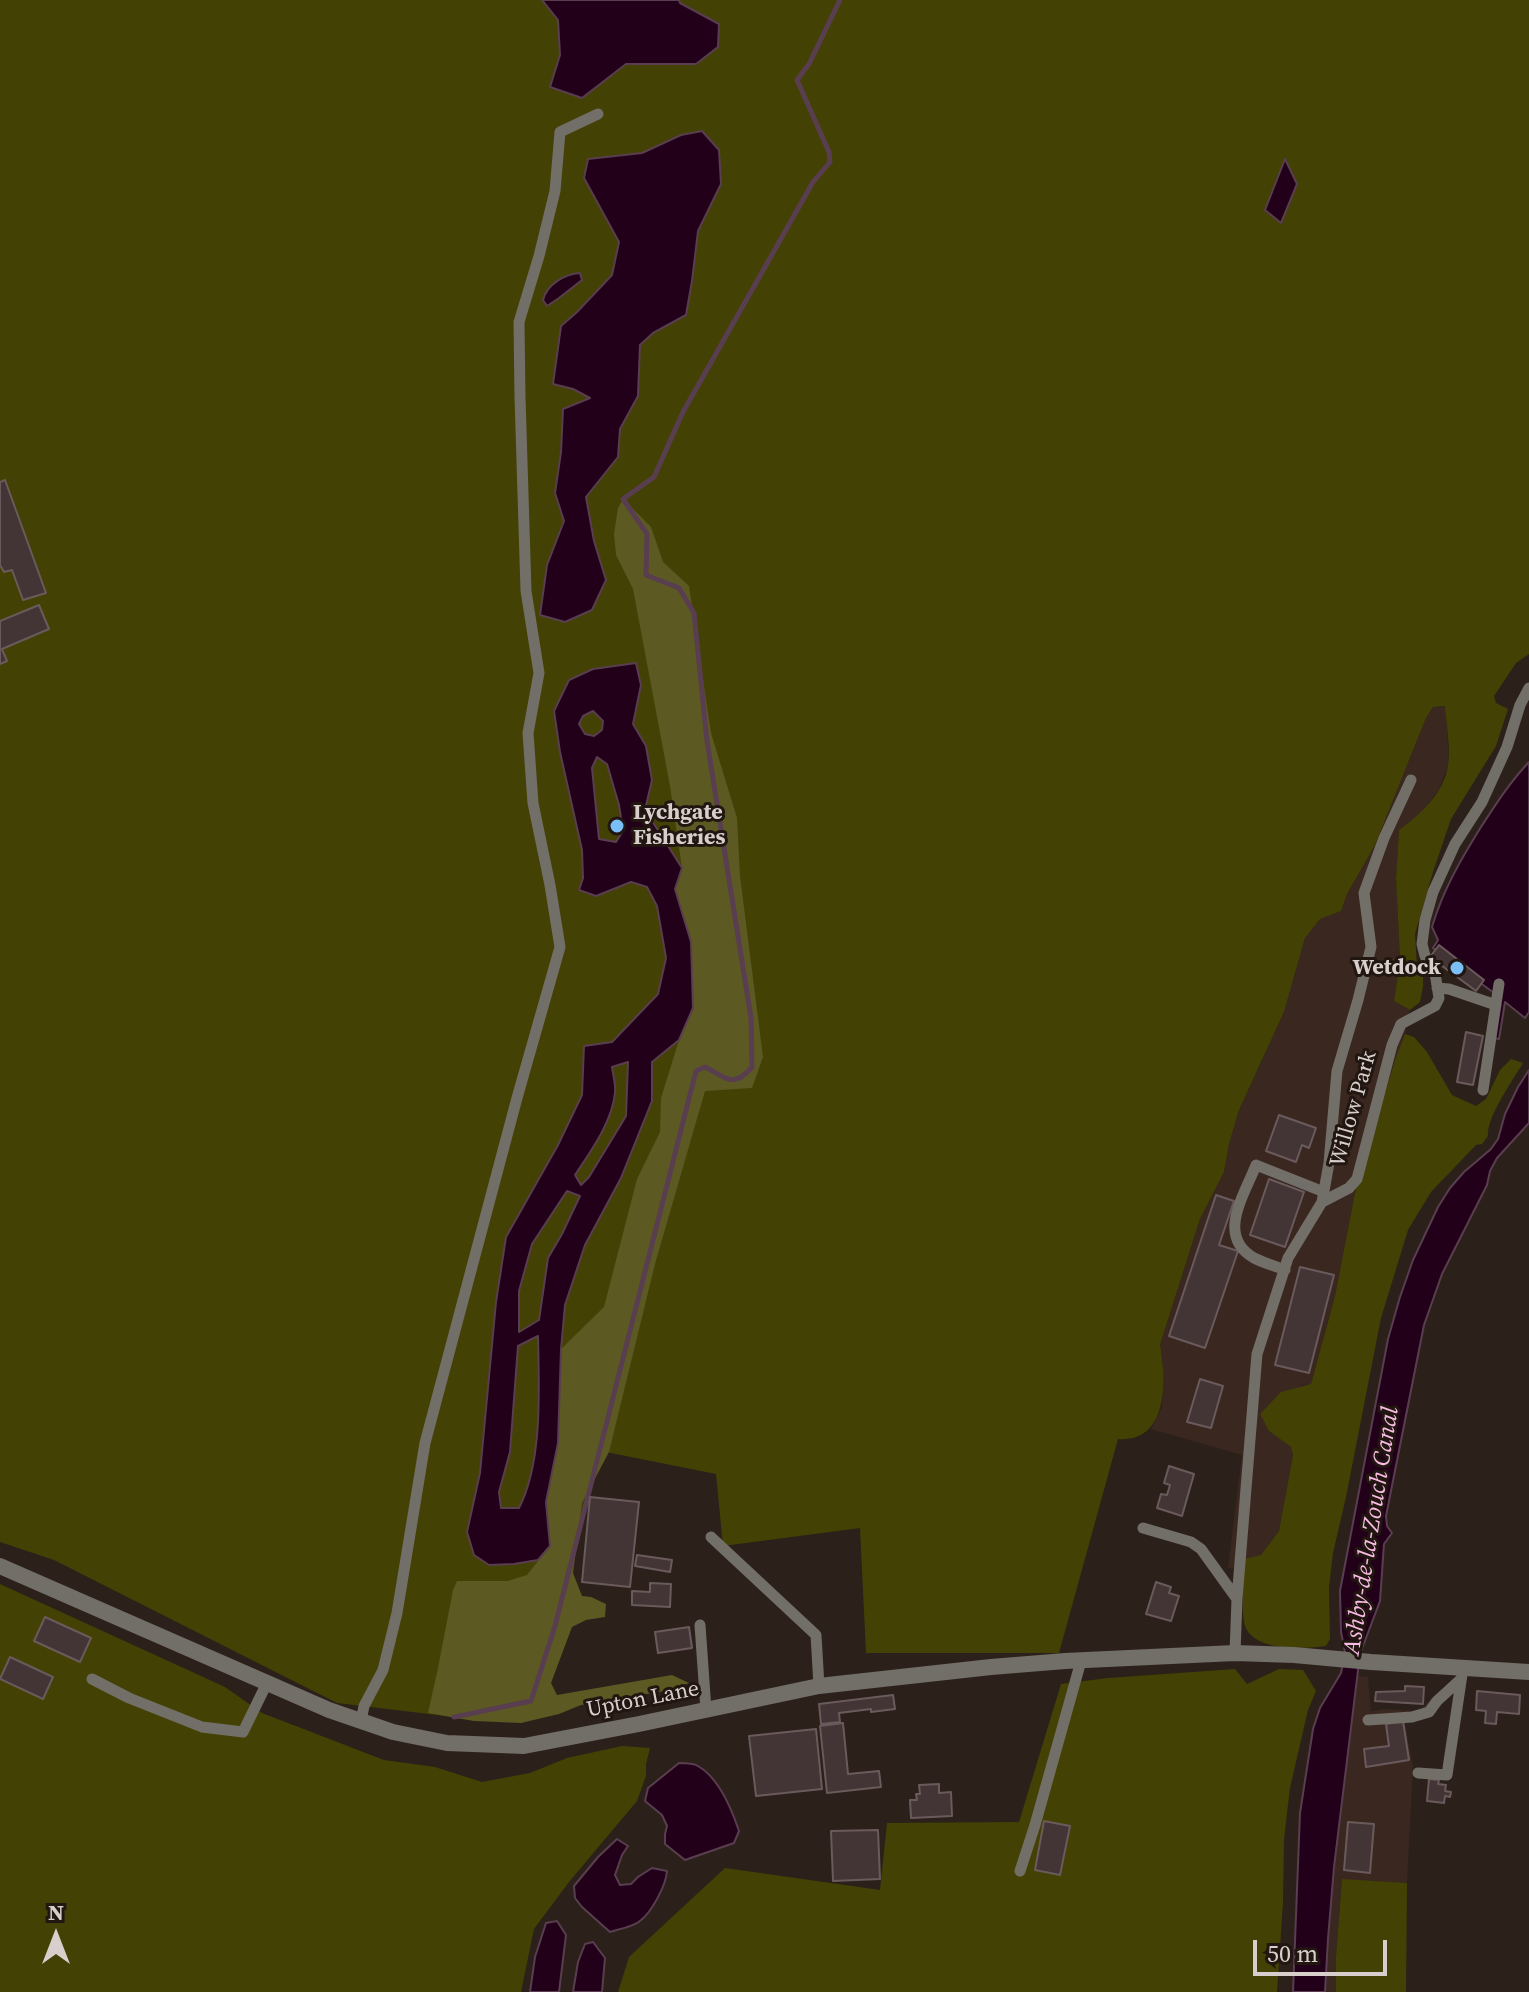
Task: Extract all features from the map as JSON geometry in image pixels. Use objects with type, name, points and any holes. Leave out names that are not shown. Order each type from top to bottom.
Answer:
[{"type":"street","name":"Upton Lane","points":[[0,1566],[329,1710],[393,1732],[447,1743],[524,1746],[819,1686],[1073,1661],[1235,1653],[1327,1657],[1462,1673],[1529,1672]]},
{"type":"lane","points":[[361,1721],[364,1706],[383,1670],[397,1613],[425,1443],[560,947],[533,803],[528,733],[539,673],[526,591],[519,322],[555,191],[560,132],[598,114]]},
{"type":"lane","points":[[1496,1005],[1437,988],[1435,973],[1422,944],[1433,892],[1455,844],[1482,802],[1529,688]]},
{"type":"lane","points":[[1285,1270],[1243,1249],[1234,1233],[1235,1218],[1256,1165],[1323,1197],[1337,1071],[1371,947],[1364,893],[1384,838],[1411,780]]},
{"type":"lane","points":[[1483,1090],[1499,984]]},
{"type":"lane","name":"Willow Park","points":[[1235,1653],[1257,1354],[1288,1258],[1323,1197],[1349,1188],[1357,1179],[1392,1045],[1401,1024],[1435,1006],[1439,998],[1437,988]]},
{"type":"lane","points":[[1143,1528],[1191,1542],[1201,1549],[1237,1599]]},
{"type":"lane","points":[[711,1537],[816,1635],[819,1686]]},
{"type":"lane","points":[[700,1625],[706,1710]]},
{"type":"lane","points":[[1020,1871],[1035,1825],[1073,1661]]},
{"type":"lane","points":[[1368,1720],[1412,1717],[1429,1712],[1462,1673]]},
{"type":"lane","points":[[1418,1773],[1447,1775],[1462,1673]]},
{"type":"lane","points":[[92,1679],[129,1698],[202,1727],[243,1732],[267,1683]]},
{"type":"shaded area","points":[[0,0],[1529,0],[1529,654],[1516,663],[1494,696],[1496,703],[1508,709],[1496,746],[1451,819],[1433,872],[1415,934],[1417,966],[1423,976],[1420,1002],[1410,1010],[1394,1001],[1400,960],[1396,878],[1399,830],[1437,794],[1446,775],[1449,752],[1445,706],[1433,707],[1426,718],[1375,845],[1347,894],[1341,911],[1320,919],[1305,938],[1284,1012],[1239,1110],[1224,1172],[1200,1219],[1160,1345],[1163,1392],[1160,1407],[1147,1431],[1134,1438],[1118,1439],[1059,1653],[866,1653],[860,1528],[723,1546],[716,1474],[601,1451],[557,1617],[454,1717],[337,1703],[54,1560],[0,1542]]},
{"type":"shaded area","points":[[623,499],[651,527],[663,562],[689,586],[711,733],[737,818],[740,876],[763,1057],[752,1088],[705,1091],[655,1264],[609,1452],[582,1503],[573,1573],[582,1596],[606,1604],[605,1617],[586,1620],[572,1627],[551,1683],[557,1695],[672,1675],[689,1683],[670,1690],[581,1705],[521,1723],[474,1721],[428,1713],[453,1590],[457,1581],[508,1581],[527,1575],[550,1546],[546,1502],[558,1443],[561,1349],[604,1307],[637,1179],[660,1132],[661,1098],[679,1040],[693,1008],[691,942],[675,889],[682,868],[670,786],[633,589],[616,555],[614,534],[618,508]]},
{"type":"shaded area","points":[[1446,706],[1449,764],[1438,791],[1421,814],[1399,830],[1396,878],[1400,960],[1394,1001],[1410,1010],[1405,1034],[1355,1193],[1335,1296],[1311,1384],[1300,1386],[1269,1431],[1291,1447],[1293,1455],[1279,1531],[1261,1555],[1244,1569],[1228,1568],[1242,1455],[1151,1429],[1162,1407],[1163,1361],[1160,1346],[1200,1219],[1224,1172],[1239,1110],[1284,1012],[1305,938],[1320,919],[1341,910],[1375,845],[1426,718],[1433,707]]},
{"type":"shaded area","points":[[1405,1034],[1414,1037],[1427,1052],[1452,1095],[1476,1106],[1486,1099],[1500,1070],[1511,1059],[1523,1063],[1491,1119],[1488,1136],[1431,1192],[1408,1230],[1381,1318],[1333,1553],[1329,1587],[1330,1639],[1326,1646],[1304,1648],[1266,1644],[1248,1632],[1244,1622],[1244,1559],[1261,1555],[1279,1531],[1293,1455],[1291,1447],[1269,1431],[1260,1414],[1281,1392],[1311,1384],[1335,1296],[1355,1193]]},
{"type":"shaded area","points":[[0,1584],[225,1687],[262,1713],[384,1760],[435,1767],[482,1782],[530,1773],[567,1758],[622,1746],[650,1748],[646,1776],[637,1801],[534,1929],[521,1992],[0,1992]]},
{"type":"shaded area","points":[[1235,1669],[1247,1684],[1279,1669],[1303,1670],[1316,1691],[1308,1710],[1290,1788],[1284,1839],[1277,1992],[618,1992],[629,1957],[725,1868],[880,1890],[887,1823],[1019,1822],[1061,1684]]},
{"type":"shaded area","points":[[1357,1676],[1368,1677],[1371,1711],[1419,1711],[1436,1694],[1442,1699],[1433,1716],[1405,1723],[1413,1767],[1407,1883],[1342,1880],[1336,1992],[1325,1992],[1334,1867]]},
{"type":"shaded area","points":[[1342,1879],[1407,1883],[1406,1992],[1336,1992]]},
{"type":"water","points":[[542,0],[679,0],[719,24],[718,47],[696,64],[626,64],[582,98],[550,87],[560,55],[558,20]]},
{"type":"water","points":[[702,131],[719,150],[721,184],[698,231],[686,315],[653,333],[640,345],[638,396],[620,429],[618,457],[586,497],[594,541],[606,580],[592,610],[565,622],[540,615],[547,565],[564,521],[555,493],[563,409],[590,398],[573,389],[553,384],[561,326],[612,275],[619,242],[584,178],[588,159],[642,153],[681,135]]},
{"type":"water","points":[[1285,159],[1297,184],[1281,223],[1265,210]]},
{"type":"water","points":[[580,273],[582,280],[547,306],[543,300],[553,285],[568,275]]},
{"type":"water","points":[[636,663],[641,685],[633,724],[646,746],[652,780],[645,810],[682,868],[675,889],[691,942],[693,1008],[679,1040],[652,1062],[652,1101],[621,1178],[585,1245],[565,1305],[558,1443],[546,1502],[550,1546],[538,1560],[489,1565],[474,1555],[467,1532],[480,1473],[496,1302],[506,1237],[558,1145],[582,1095],[584,1046],[612,1042],[658,994],[666,958],[657,906],[647,887],[631,882],[596,896],[579,890],[583,878],[582,850],[554,711],[569,680],[593,669]],"holes":[[[593,711],[603,721],[602,730],[594,736],[585,734],[579,724],[583,716]],[[597,757],[607,764],[623,831],[616,842],[599,839],[592,768]],[[628,1062],[626,1116],[581,1185],[575,1175],[600,1136],[613,1104],[612,1067]],[[567,1191],[580,1196],[548,1258],[539,1320],[519,1332],[519,1291],[532,1244]],[[538,1336],[536,1447],[527,1489],[519,1508],[501,1508],[499,1492],[510,1452],[518,1346]]]},
{"type":"water","points":[[1529,762],[1529,1012],[1525,1018],[1505,1002],[1499,1039],[1489,1037],[1494,993],[1433,948],[1438,940],[1432,927],[1466,851],[1504,793]]},
{"type":"water","name":"Ashby-de-la-Zouch Canal","points":[[1529,1070],[1529,1123],[1497,1158],[1490,1171],[1487,1185],[1442,1274],[1424,1325],[1386,1516],[1392,1533],[1384,1544],[1380,1601],[1360,1654],[1334,1867],[1325,1992],[1293,1992],[1300,1813],[1313,1729],[1320,1708],[1341,1673],[1345,1652],[1340,1591],[1388,1339],[1413,1260],[1438,1207],[1464,1172],[1498,1139],[1505,1114]]},
{"type":"water","points":[[679,1763],[696,1765],[706,1771],[728,1804],[739,1831],[734,1843],[685,1860],[665,1844],[667,1826],[662,1815],[645,1801],[648,1788]]},
{"type":"water","points":[[617,1839],[628,1846],[615,1875],[620,1885],[631,1884],[652,1868],[667,1871],[658,1898],[645,1917],[634,1925],[610,1932],[582,1907],[575,1898],[574,1886]]},
{"type":"water","points":[[557,1921],[566,1935],[559,1992],[530,1992],[535,1957],[546,1923]]},
{"type":"water","points":[[593,1942],[605,1958],[602,1992],[573,1992],[578,1962],[585,1944]]},
{"type":"building","points":[[5,480],[46,593],[23,600],[12,570],[4,572],[0,565],[0,482]]},
{"type":"building","points":[[39,605],[49,629],[2,649],[7,661],[0,664],[0,621]]},
{"type":"building","name":"Wetdock","points":[[1439,945],[1484,980],[1476,991],[1430,957]]},
{"type":"building","points":[[1466,1032],[1483,1036],[1473,1085],[1457,1082]]},
{"type":"building","points":[[1279,1115],[1316,1128],[1309,1148],[1302,1145],[1296,1162],[1266,1151]]},
{"type":"building","points":[[1269,1179],[1304,1192],[1285,1247],[1250,1235]]},
{"type":"building","points":[[1216,1195],[1234,1201],[1219,1245],[1238,1251],[1205,1348],[1169,1336]]},
{"type":"building","points":[[1300,1267],[1334,1275],[1309,1373],[1275,1365]]},
{"type":"building","points":[[1200,1379],[1223,1386],[1211,1428],[1187,1422]]},
{"type":"building","points":[[1169,1466],[1194,1474],[1182,1516],[1157,1508],[1161,1494],[1167,1495],[1170,1485],[1164,1483]]},
{"type":"building","points":[[590,1497],[639,1502],[630,1587],[582,1582]]},
{"type":"building","points":[[637,1555],[672,1560],[670,1572],[635,1566]]},
{"type":"building","points":[[1156,1582],[1171,1587],[1169,1593],[1179,1596],[1171,1621],[1146,1614]]},
{"type":"building","points":[[650,1583],[671,1584],[670,1607],[632,1605],[632,1591],[650,1592]]},
{"type":"building","points":[[45,1617],[91,1638],[80,1662],[34,1641]]},
{"type":"building","points":[[689,1627],[692,1648],[658,1653],[655,1632]]},
{"type":"building","points":[[10,1657],[53,1677],[43,1699],[0,1679]]},
{"type":"building","points":[[1405,1686],[1424,1687],[1423,1704],[1375,1701],[1376,1692],[1405,1691]]},
{"type":"building","points":[[1477,1691],[1520,1695],[1519,1714],[1497,1712],[1496,1724],[1485,1723],[1486,1711],[1476,1710]]},
{"type":"building","points":[[893,1695],[895,1709],[839,1713],[840,1722],[821,1724],[819,1704]]},
{"type":"building","points":[[1403,1721],[1409,1760],[1366,1767],[1364,1749],[1389,1746],[1386,1724]]},
{"type":"building","points":[[843,1723],[848,1774],[879,1771],[881,1787],[827,1793],[820,1726]]},
{"type":"building","points":[[816,1729],[822,1789],[756,1796],[749,1736]]},
{"type":"building","points":[[1429,1779],[1439,1780],[1438,1784],[1446,1785],[1445,1791],[1451,1792],[1450,1797],[1445,1796],[1444,1803],[1427,1801]]},
{"type":"building","points":[[939,1784],[939,1793],[951,1792],[952,1816],[911,1818],[910,1800],[917,1800],[919,1785]]},
{"type":"building","points":[[1044,1821],[1070,1826],[1060,1875],[1035,1870]]},
{"type":"building","points":[[1348,1822],[1374,1824],[1370,1873],[1344,1870]]},
{"type":"building","points":[[878,1830],[880,1879],[833,1881],[831,1831]]},
{"type":"waterway","points":[[454,1717],[531,1701],[555,1626],[696,1071],[705,1067],[735,1080],[752,1067],[751,1018],[707,741],[694,613],[679,588],[646,575],[647,534],[623,499],[654,477],[683,412],[813,182],[830,162],[829,152],[797,80],[809,64],[840,0]]},
{"type":"place","name":"Lychgate Fisheries","points":[[617,826]]},
{"type":"place","name":"Wetdock","points":[[1457,968]]}]
